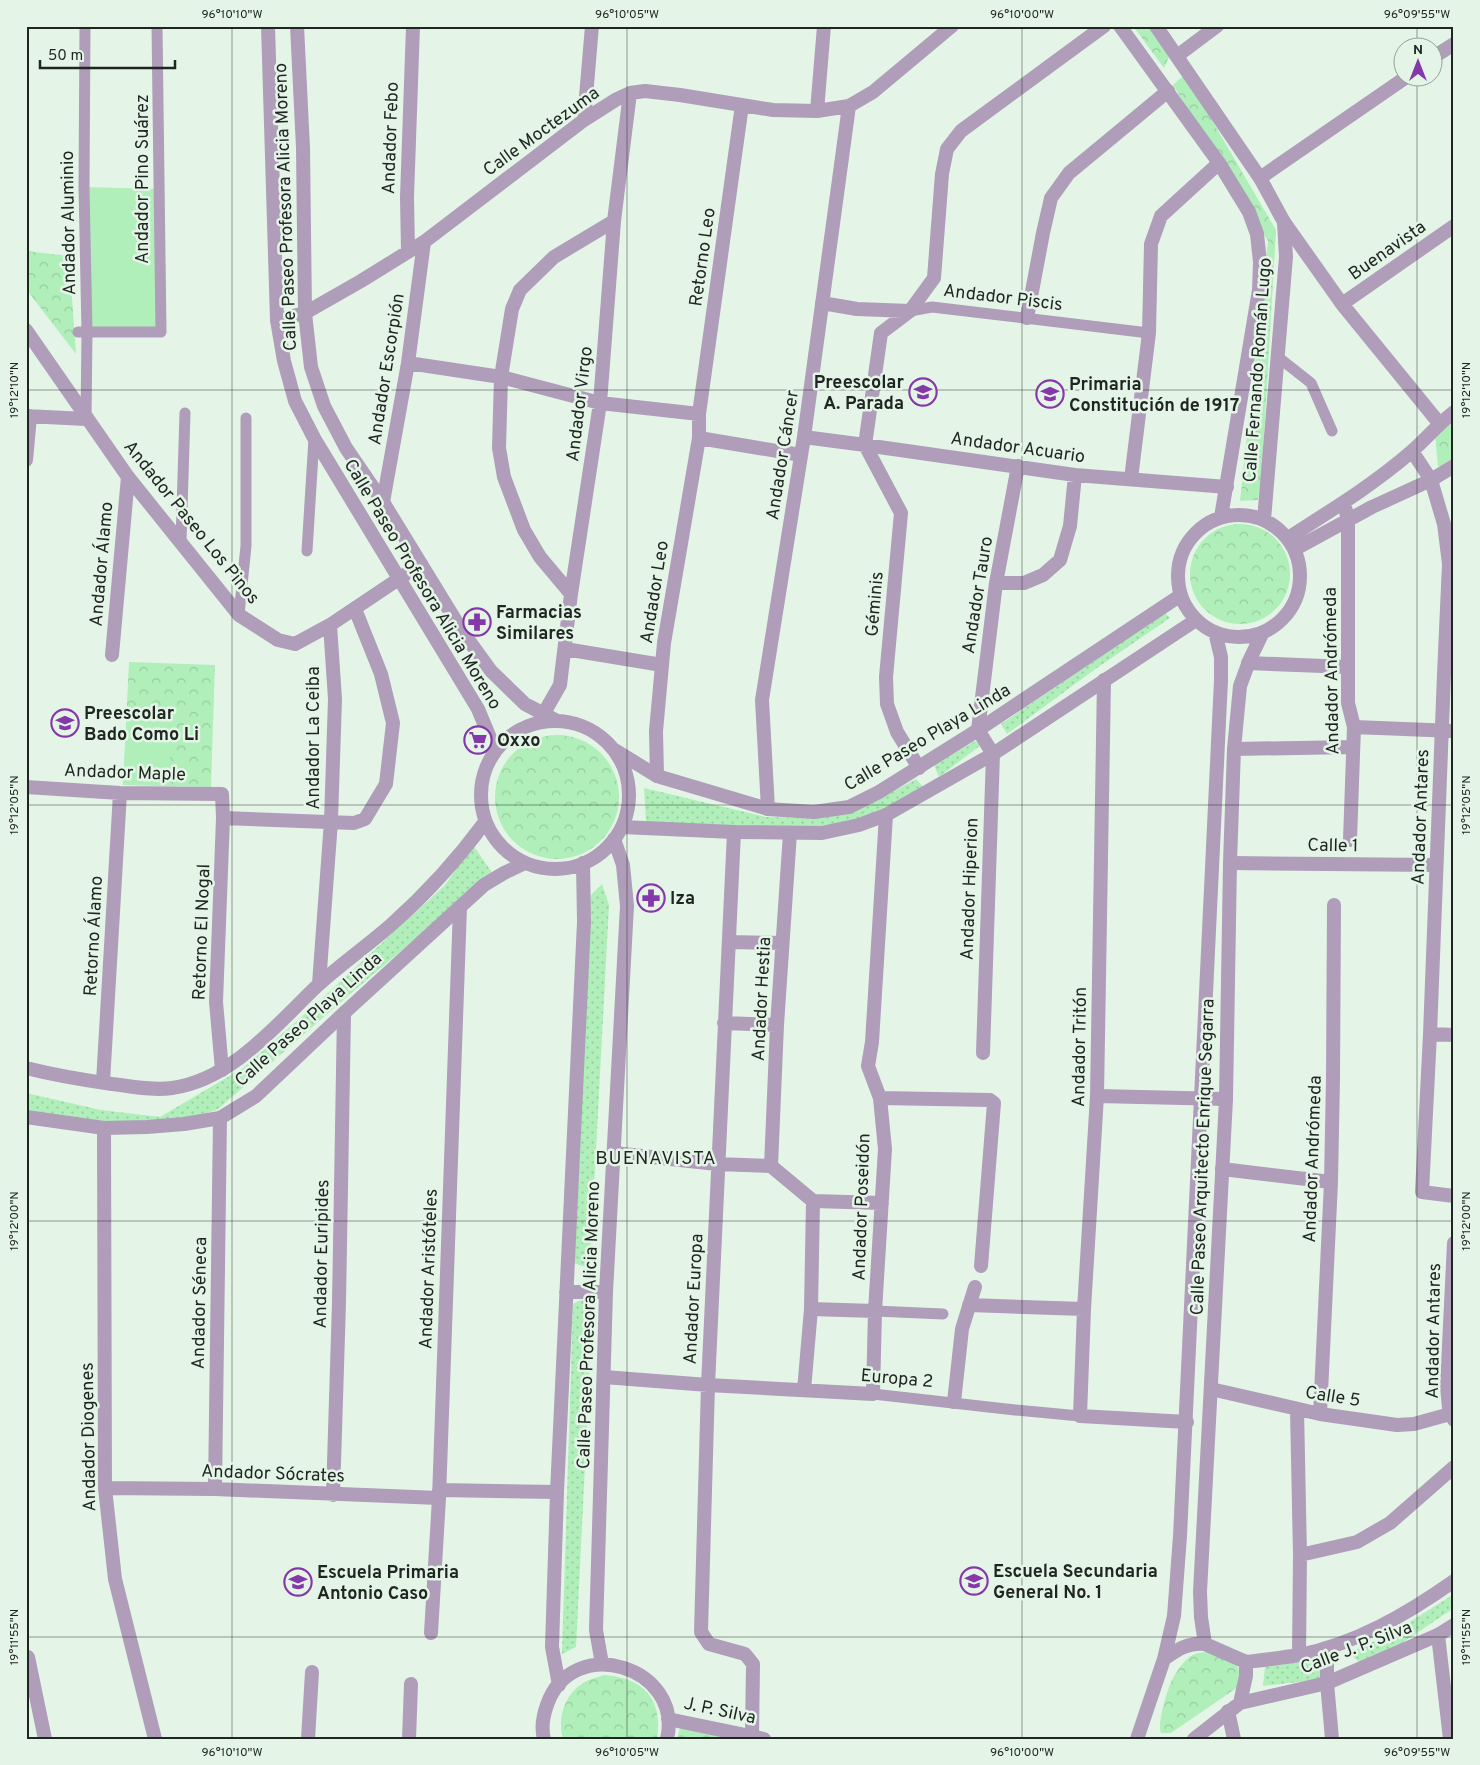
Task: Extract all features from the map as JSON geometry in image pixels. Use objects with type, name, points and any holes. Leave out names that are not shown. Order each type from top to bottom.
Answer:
[{"type":"street","name":"Andador Aluminio","points":[[85,26],[83,332],[86,418]]},
{"type":"street","name":"Andador Pino Suárez","points":[[83,332],[162,332],[157,26]]},
{"type":"street","name":"Calle Paseo Profesora Alicia Moreno","points":[[268,26],[277,320],[284,361],[295,402],[314,438],[478,709],[495,750]]},
{"type":"street","name":"Calle Paseo Profesora Alicia Moreno","points":[[296,26],[303,148],[305,313],[311,367],[324,406],[346,448],[383,502],[462,631],[491,671],[525,704],[557,720]]},
{"type":"street","name":"Andador Febo","points":[[408,252],[406,197],[413,26]]},
{"type":"street","points":[[584,120],[592,26]]},
{"type":"street","points":[[817,112],[824,26]]},
{"type":"street","name":"Calle Moctezuma","points":[[277,320],[305,313],[424,242],[584,120],[617,99],[645,91],[773,110],[817,112],[849,106],[873,92],[952,26]]},
{"type":"street","points":[[866,444],[881,333],[910,311],[934,278],[942,174],[946,149],[961,131],[1104,26]]},
{"type":"street","name":"Calle Fernando Román Lugo","points":[[1120,26],[1219,163],[1249,212],[1257,234],[1260,262],[1259,290],[1222,517]]},
{"type":"street","name":"Calle Fernando Román Lugo","points":[[1156,26],[1260,178],[1284,222],[1342,304],[1439,423]]},
{"type":"street","points":[[1177,56],[1217,26]]},
{"type":"street","points":[[1442,52],[1454,44]]},
{"type":"street","points":[[1260,178],[1392,87]]},
{"type":"street","points":[[1027,318],[1043,233],[1052,198],[1069,173],[1168,91]]},
{"type":"street","name":"Andador Virgo","points":[[544,713],[560,685],[600,403],[614,221],[630,94]]},
{"type":"street","name":"Retorno Leo","points":[[699,414],[742,105]]},
{"type":"street","name":"Andador Cáncer","points":[[768,809],[762,700],[804,437],[849,106]]},
{"type":"street","points":[[1131,479],[1149,333],[1151,244],[1161,216],[1219,163]]},
{"type":"street","points":[[572,594],[540,557],[524,530],[504,477],[499,448],[501,377],[512,309],[520,290],[554,257],[614,221]]},
{"type":"street","name":"Calle Fernando Román Lugo","points":[[1264,520],[1286,258],[1284,222]]},
{"type":"street","name":"Buenavista","points":[[1342,304],[1454,226]]},
{"type":"street","name":"Andador Escorpión","points":[[383,502],[408,363],[424,242]]},
{"type":"street","name":"Andador Piscis","points":[[822,303],[857,309],[910,311],[932,307],[1149,333]]},
{"type":"street","name":"Andador Paseo Los Pinos","points":[[26,330],[128,477],[180,542],[239,614],[278,640],[295,644],[330,625],[421,564]]},
{"type":"street","points":[[1278,357],[1311,383],[1332,431]]},
{"type":"street","points":[[408,363],[501,377],[600,403],[699,414]]},
{"type":"street","points":[[1291,544],[1412,451],[1439,423],[1454,412]]},
{"type":"street","points":[[180,542],[185,413]]},
{"type":"street","name":"Andador Leo","points":[[657,776],[656,731],[664,643],[699,438],[699,414]]},
{"type":"street","points":[[26,460],[28,416],[86,418]]},
{"type":"street","points":[[239,614],[246,546],[246,418]]},
{"type":"street","name":"Andador Acuario","points":[[804,437],[866,444],[1075,475],[1228,487]]},
{"type":"street","points":[[307,550],[314,438]]},
{"type":"street","points":[[699,438],[801,455]]},
{"type":"street","name":"Géminis","points":[[866,444],[901,513],[886,677],[887,704],[897,732],[919,768]]},
{"type":"street","name":"Andador Antares","points":[[1412,451],[1431,480],[1444,524],[1449,564],[1448,731],[1436,865],[1422,1192],[1454,1196]]},
{"type":"street","name":"Andador Tauro","points":[[978,730],[996,583],[1018,466]]},
{"type":"street","points":[[1291,544],[1348,521],[1372,507],[1431,480],[1454,466]]},
{"type":"street","points":[[996,583],[1024,583],[1043,575],[1060,560],[1070,526],[1075,475]]},
{"type":"street","name":"Andador Álamo","points":[[112,655],[128,477]]},
{"type":"street","name":"Andador Andrómeda","points":[[1344,502],[1348,521],[1348,703],[1354,727],[1350,840]]},
{"type":"street","points":[[1243,515],[1264,520],[1291,544],[1301,573],[1297,598],[1284,618],[1263,632],[1247,636],[1231,636],[1215,632],[1196,620],[1181,595],[1178,576],[1181,556],[1190,539],[1204,526],[1222,517],[1243,515]]},
{"type":"street","name":"Calle Paseo Playa Linda","points":[[613,749],[657,776],[768,809],[814,812],[849,807],[919,768],[1181,595]]},
{"type":"street","points":[[223,818],[354,823],[365,819],[386,784],[393,723],[381,674],[355,609]]},
{"type":"street","points":[[622,827],[734,832],[822,833],[859,825],[886,815],[993,754],[1196,620]]},
{"type":"street","name":"Andador La Ceiba","points":[[319,984],[332,821],[336,699],[330,625]]},
{"type":"street","name":"Calle Paseo Arquitecto Enrique Segarra","points":[[1164,1659],[1174,1616],[1186,1422],[1221,680],[1221,657],[1215,632]]},
{"type":"street","name":"Calle Paseo Arquitecto Enrique Segarra","points":[[1205,1644],[1200,1592],[1226,1099],[1234,749],[1240,686],[1248,663],[1263,632]]},
{"type":"street","points":[[565,649],[662,665]]},
{"type":"street","points":[[1248,663],[1348,667]]},
{"type":"street","name":"Andador Tritón","points":[[1080,1416],[1084,1309],[1097,1096],[1104,680]]},
{"type":"street","points":[[557,720],[578,724],[598,734],[613,749],[626,773],[629,800],[622,827],[614,839],[600,853],[583,863],[564,868],[544,868],[525,863],[509,853],[495,839],[485,822],[480,804],[481,784],[486,766],[495,750],[512,733],[534,724],[557,720]]},
{"type":"street","points":[[1354,727],[1448,731]]},
{"type":"street","points":[[978,730],[993,754]]},
{"type":"street","points":[[1234,749],[1353,748]]},
{"type":"street","name":"Andador Hiperion","points":[[983,1053],[993,754]]},
{"type":"street","name":"Andador Maple","points":[[26,787],[120,793],[222,794]]},
{"type":"street","name":"Retorno Álamo","points":[[103,1082],[120,793]]},
{"type":"street","name":"Retorno El Nogal","points":[[222,794],[223,818],[216,1002],[222,1070]]},
{"type":"street","name":"Andador Poseidón","points":[[873,1394],[885,1149],[880,1098],[868,1066],[872,1042],[886,815]]},
{"type":"street","name":"Calle Paseo Playa Linda","points":[[26,1068],[52,1075],[143,1088],[172,1088],[201,1080],[222,1070],[275,1029],[319,984],[391,926],[437,882],[485,822]]},
{"type":"street","name":"Andador Europa","points":[[734,832],[717,1164],[701,1632],[708,1644],[745,1654],[753,1664],[758,1737]]},
{"type":"street","name":"Andador Hestia","points":[[770,1166],[790,833]]},
{"type":"street","name":"Calle Paseo Profesora Alicia Moreno","points":[[602,1664],[596,1630],[606,1292],[627,906],[623,865],[614,839]]},
{"type":"street","name":"Calle Paseo Playa Linda","points":[[26,1117],[104,1128],[184,1124],[220,1118],[256,1096],[484,885],[504,872],[525,863]]},
{"type":"street","name":"Calle Paseo Profesora Alicia Moreno","points":[[559,1684],[552,1646],[557,1492],[584,922],[583,863]]},
{"type":"street","name":"Calle 1","points":[[1230,863],[1436,865]]},
{"type":"street","name":"Andador Andrómeda","points":[[1320,1414],[1331,1182],[1334,905]]},
{"type":"street","name":"Andador Aristóteles","points":[[431,1633],[439,1494],[460,907]]},
{"type":"street","points":[[729,942],[782,943]]},
{"type":"street","name":"Andador Euripides","points":[[333,1495],[344,1013]]},
{"type":"street","points":[[724,1023],[777,1026]]},
{"type":"street","points":[[1430,1034],[1454,1035]]},
{"type":"street","points":[[1097,1096],[1226,1099]]},
{"type":"street","points":[[880,1098],[993,1102],[981,1266]]},
{"type":"street","name":"Andador Séneca","points":[[216,1489],[220,1118]]},
{"type":"street","name":"Andador Diogenes","points":[[104,1128],[105,1488],[114,1579],[155,1739]]},
{"type":"street","points":[[614,1153],[717,1164],[770,1166],[813,1201],[882,1203]]},
{"type":"street","points":[[1222,1169],[1331,1182]]},
{"type":"street","points":[[804,1390],[812,1309],[813,1201]]},
{"type":"street","name":"Andador Antares","points":[[1452,1417],[1447,1386],[1454,1242]]},
{"type":"street","points":[[954,1402],[961,1339],[975,1287]]},
{"type":"street","points":[[566,1292],[606,1292]]},
{"type":"street","points":[[969,1305],[1084,1309]]},
{"type":"street","points":[[812,1309],[943,1314]]},
{"type":"street","name":"Europa 2","points":[[604,1377],[873,1394],[1080,1416],[1186,1422]]},
{"type":"street","name":"Calle 5","points":[[1211,1389],[1297,1410],[1397,1425],[1452,1417]]},
{"type":"street","points":[[1297,1410],[1300,1555],[1299,1655]]},
{"type":"street","points":[[1300,1555],[1356,1542],[1390,1523],[1454,1467]]},
{"type":"street","name":"Andador Sócrates","points":[[105,1488],[216,1489],[333,1495],[557,1492]]},
{"type":"street","name":"Calle J. P. Silva","points":[[1246,1662],[1299,1655],[1327,1648],[1372,1631],[1422,1603],[1454,1581]]},
{"type":"street","name":"Calle J. P. Silva","points":[[1240,1703],[1327,1683],[1438,1635],[1454,1625]]},
{"type":"street","points":[[1438,1635],[1450,1739]]},
{"type":"street","points":[[1137,1739],[1164,1659],[1180,1648],[1195,1643],[1205,1644],[1246,1662],[1246,1676],[1240,1703],[1194,1739]]},
{"type":"street","points":[[1327,1648],[1327,1683],[1332,1739]]},
{"type":"street","points":[[28,1657],[45,1739]]},
{"type":"street","points":[[544,1739],[543,1716],[549,1698],[559,1684],[577,1670],[602,1664],[622,1666],[640,1674],[654,1687],[664,1704],[668,1719],[667,1739]]},
{"type":"street","points":[[308,1739],[312,1672]]},
{"type":"street","points":[[409,1739],[410,1684]]},
{"type":"street","points":[[1228,1712],[1234,1739]]},
{"type":"street","name":"J. P. Silva","points":[[668,1719],[758,1737]]},
{"type":"green space","points":[[1133,26],[1148,26],[1170,55],[1164,68]]},
{"type":"green space","points":[[1185,74],[1276,230],[1262,471],[1258,500],[1240,501],[1268,241],[1173,85]]},
{"type":"green space","points":[[84,187],[159,189],[161,332],[87,332]]},
{"type":"green space","points":[[26,251],[69,256],[76,354],[26,289]]},
{"type":"green space","points":[[1454,422],[1454,458],[1438,467],[1435,435]]},
{"type":"green space","points":[[1240,524],[1259,528],[1275,539],[1286,555],[1290,574],[1286,593],[1275,609],[1259,620],[1240,624],[1221,620],[1205,609],[1194,593],[1190,574],[1194,555],[1205,539],[1221,528]]},
{"type":"green space","points":[[1165,613],[1170,618],[1094,670],[1007,734],[1001,724]]},
{"type":"green space","points":[[129,662],[215,665],[211,787],[123,785]]},
{"type":"green space","points":[[127,714],[173,715],[168,786],[123,785]]},
{"type":"green space","points":[[557,735],[581,739],[601,753],[615,773],[619,797],[615,821],[601,841],[581,855],[557,859],[533,855],[513,841],[499,821],[495,797],[499,773],[513,753],[533,739]]},
{"type":"green space","points":[[975,741],[981,745],[939,777],[934,765]]},
{"type":"green space","points":[[916,779],[924,788],[877,816],[817,831],[646,822],[644,788],[766,817],[815,818],[874,802]]},
{"type":"green space","points":[[473,845],[493,874],[357,988],[217,1110],[176,1122],[95,1122],[26,1112],[26,1093],[101,1110],[160,1117],[243,1068],[445,885]]},
{"type":"green space","points":[[602,884],[609,905],[590,1263],[585,1267],[574,1263],[590,896]]},
{"type":"green space","points":[[585,1300],[593,1304],[576,1647],[562,1654],[573,1304]]},
{"type":"green space","points":[[1454,1594],[1454,1608],[1396,1647],[1360,1663],[1349,1653],[1394,1632]]},
{"type":"green space","points":[[1214,1652],[1234,1662],[1242,1674],[1238,1687],[1171,1733],[1161,1733],[1160,1722],[1163,1707],[1176,1673],[1185,1661],[1192,1656],[1199,1653]]},
{"type":"green space","points":[[1325,1656],[1324,1679],[1263,1686],[1265,1667]]},
{"type":"green space","points":[[604,1675],[630,1681],[648,1693],[657,1713],[657,1739],[563,1739],[561,1730],[562,1713],[569,1697],[581,1684]]},
{"type":"green space","points":[[680,1728],[732,1739],[677,1739]]},
{"type":"place","name":"Preescolar A. Parada","points":[[923,392]]},
{"type":"place","name":"Primaria Constitución de 1917","points":[[1050,394]]},
{"type":"place","name":"Farmacias Similares","points":[[477,622]]},
{"type":"place","name":"Preescolar Bado Como Li","points":[[65,723]]},
{"type":"place","name":"Oxxo","points":[[478,740]]},
{"type":"place","name":"Iza","points":[[651,898]]},
{"type":"place","name":"Escuela Secundaria General No. 1","points":[[974,1581]]},
{"type":"place","name":"Escuela Primaria Antonio Caso","points":[[298,1582]]},
{"type":"district","name":"BUENAVISTA","points":[[656,1157]]}]
